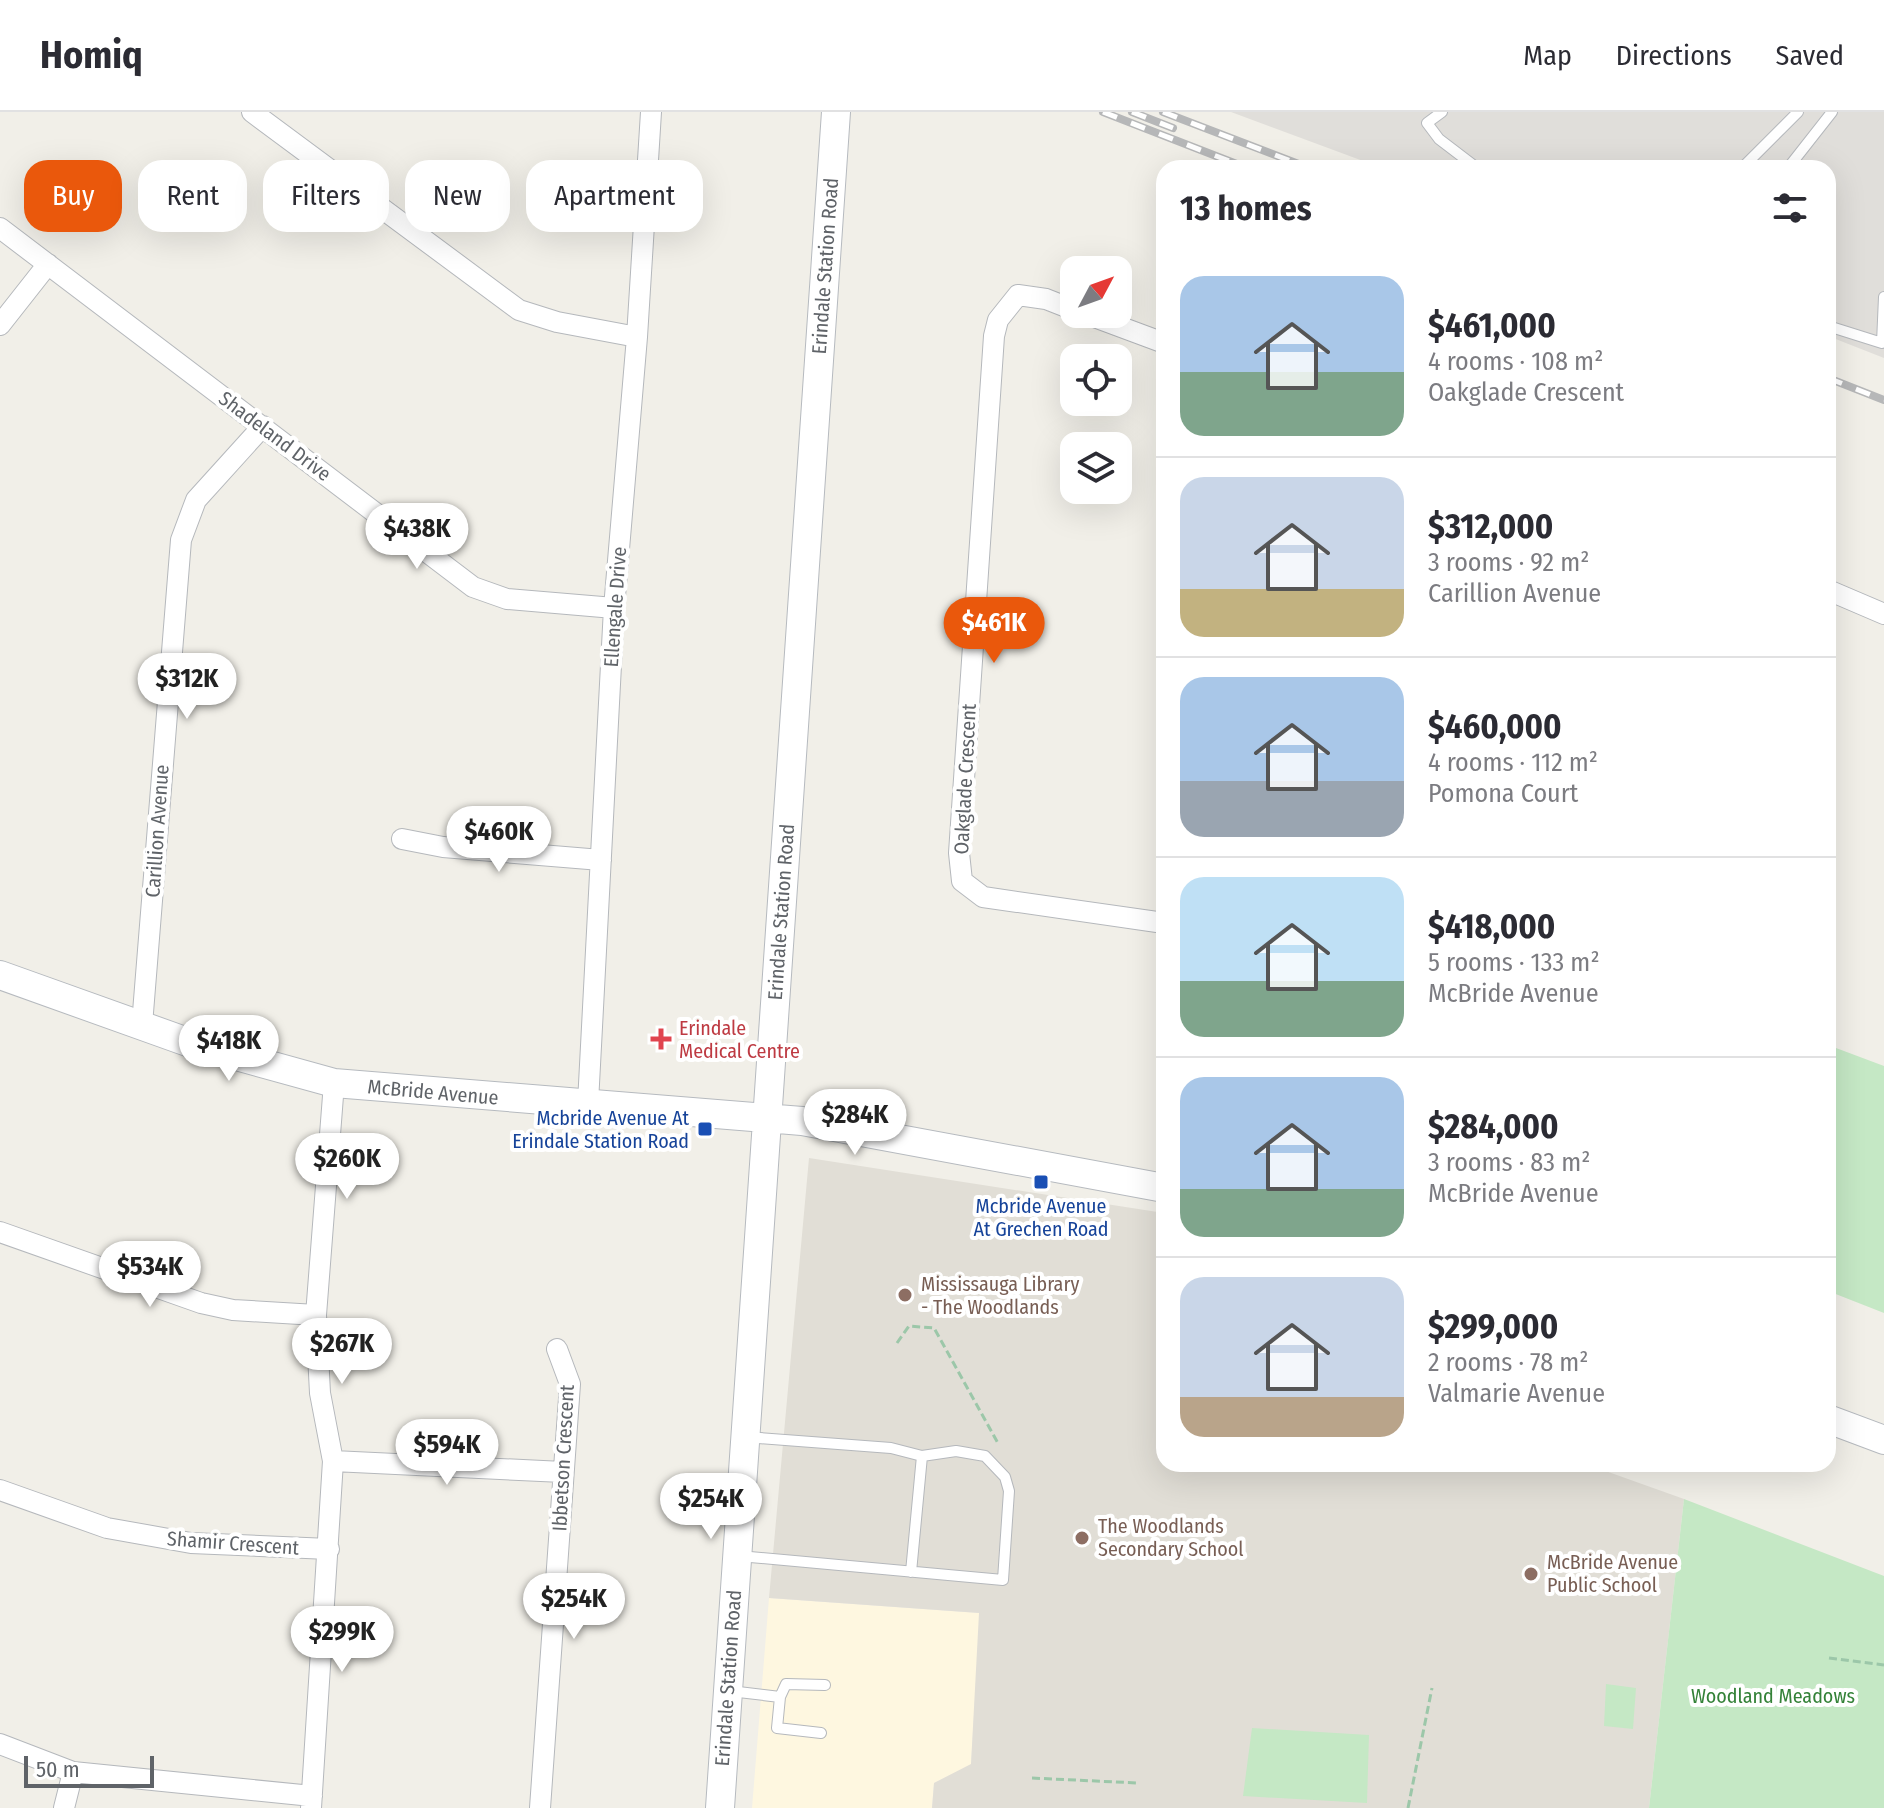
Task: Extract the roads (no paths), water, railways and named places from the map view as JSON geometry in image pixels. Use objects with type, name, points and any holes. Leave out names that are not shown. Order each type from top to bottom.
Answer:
[{"type":"street","points":[[252,112],[519,310],[557,322],[637,337]]},
{"type":"street","name":"Ellengale Drive","points":[[588,1103],[614,608],[637,337],[651,112]]},
{"type":"street","name":"Erindale Station Road","points":[[720,1808],[836,112]]},
{"type":"street","name":"Shadeland Drive","points":[[0,228],[473,587],[507,599],[614,608]]},
{"type":"street","points":[[0,325],[48,264]]},
{"type":"street","name":"Oakglade Crescent","points":[[1060,304],[1018,295],[1006,305],[996,328],[959,853],[962,881],[983,897],[1156,922]]},
{"type":"street","points":[[1124,328],[1156,340]]},
{"type":"street","name":"Carillion Avenue","points":[[142,1025],[181,540],[196,500],[263,426]]},
{"type":"street","points":[[1836,593],[1884,614]]},
{"type":"street","points":[[402,839],[443,847],[601,860]]},
{"type":"street","name":"McBride Avenue","points":[[0,975],[249,1062],[334,1083],[767,1118],[920,1142],[1156,1186]]},
{"type":"street","points":[[0,1744],[73,1772],[311,1802],[333,1461],[320,1393],[316,1315],[334,1083]]},
{"type":"street","points":[[0,1232],[201,1303],[233,1310],[316,1315]]},
{"type":"street","name":"Ibbetson Crescent","points":[[540,1808],[570,1384],[557,1349]]},
{"type":"street","points":[[1836,1422],[1884,1440]]},
{"type":"street","points":[[333,1461],[563,1472]]},
{"type":"street","name":"Shamir Crescent","points":[[0,1490],[107,1528],[191,1543],[329,1549]]},
{"type":"street","points":[[64,1808],[73,1772]]},
{"type":"lane","points":[[1442,112],[1427,123],[1439,139],[1467,160]]},
{"type":"lane","points":[[1750,160],[1798,112]]},
{"type":"lane","points":[[1794,160],[1832,112]]},
{"type":"lane","points":[[1836,329],[1882,343],[1884,297]]},
{"type":"lane","points":[[736,1556],[1003,1580],[1009,1491],[1005,1477],[985,1456],[971,1452],[922,1456],[891,1448],[744,1437]]},
{"type":"lane","points":[[911,1572],[922,1456]]},
{"type":"lane","points":[[821,1733],[777,1728],[780,1697],[786,1684],[825,1685]]},
{"type":"lane","points":[[727,1690],[780,1697]]},
{"type":"railway","points":[[1103,112],[1226,160]]},
{"type":"railway","points":[[1132,112],[1173,128]]},
{"type":"railway","points":[[1163,112],[1288,160]]},
{"type":"railway","points":[[1836,381],[1884,400]]},
{"type":"place","name":"Erindale Medical Centre","points":[[661,1039]]},
{"type":"place","name":"Mcbride Avenue At Erindale Station Road","points":[[705,1129]]},
{"type":"place","name":"Mcbride Avenue At Grechen Road","points":[[1041,1182]]},
{"type":"place","name":"Mississauga Library - The Woodlands","points":[[905,1295]]},
{"type":"place","name":"The Woodlands Secondary School","points":[[1082,1538]]},
{"type":"place","name":"McBride Avenue Public School","points":[[1531,1574]]},
{"type":"park label","name":"Woodland Meadows","points":[[1773,1696]]}]
